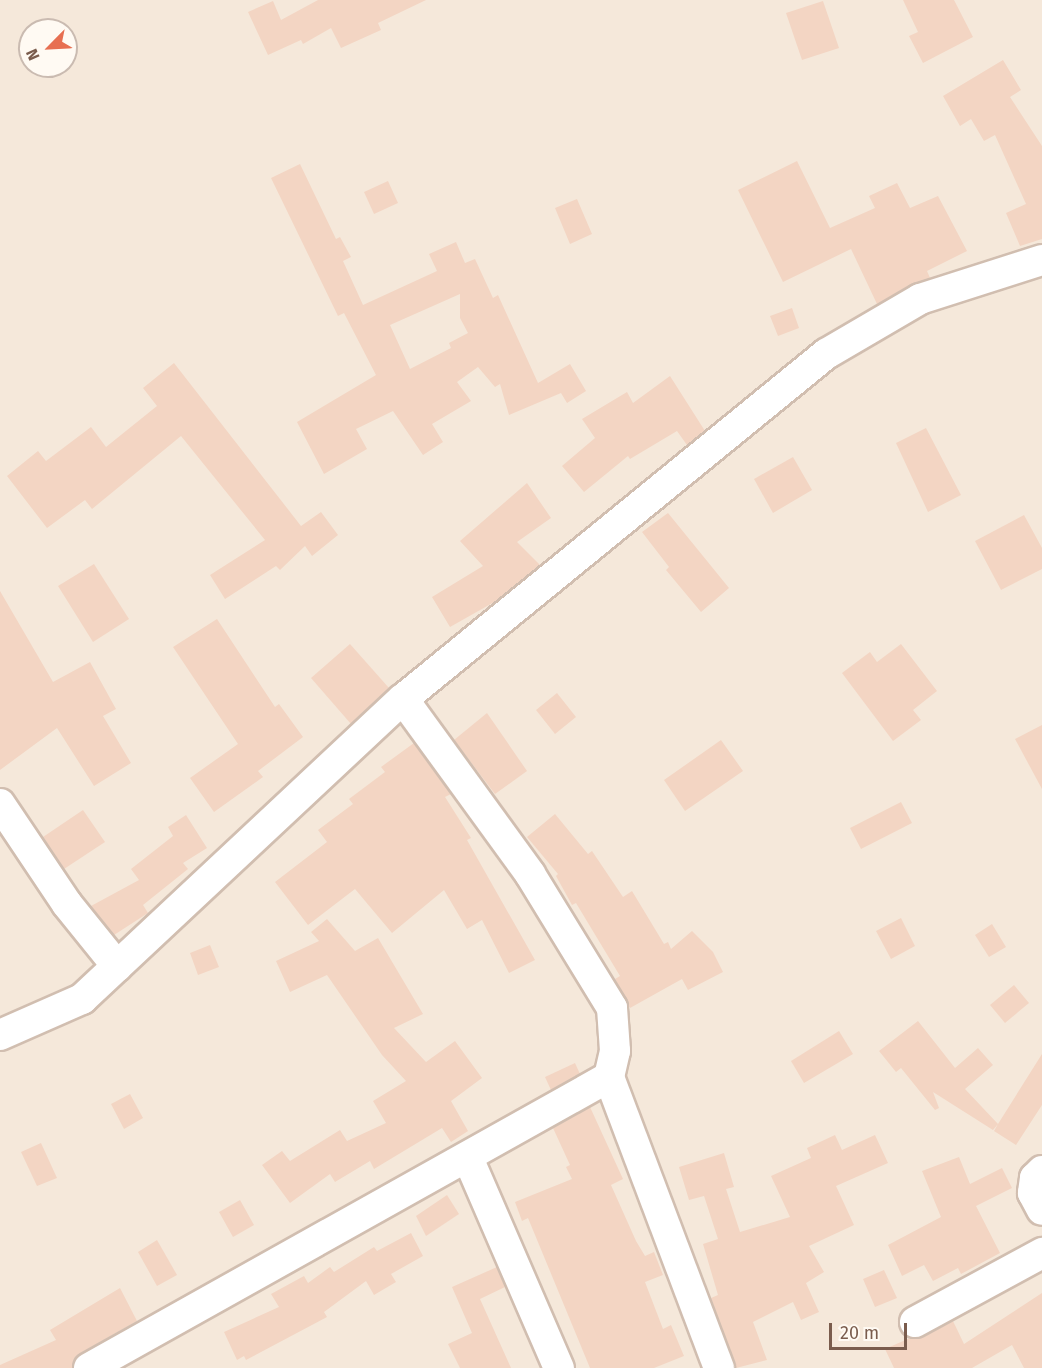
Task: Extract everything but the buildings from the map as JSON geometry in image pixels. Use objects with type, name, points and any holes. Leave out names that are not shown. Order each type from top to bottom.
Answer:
[{"type":"street","points":[[0,1035],[82,999],[403,699],[826,354],[920,299],[1042,260]]},
{"type":"street","points":[[403,699],[530,874],[612,1008],[615,1051],[609,1077],[623,1122],[719,1368]]},
{"type":"street","points":[[0,804],[67,904],[117,966]]},
{"type":"street","points":[[89,1368],[468,1158],[609,1077]]},
{"type":"street","points":[[468,1158],[559,1368]]},
{"type":"street","points":[[1042,1171],[1035,1178],[1033,1193],[1042,1210]]},
{"type":"street","points":[[915,1322],[1042,1253]]},
{"type":"shaded area","points":[[0,0],[1042,0],[1042,1368],[0,1368]]}]
